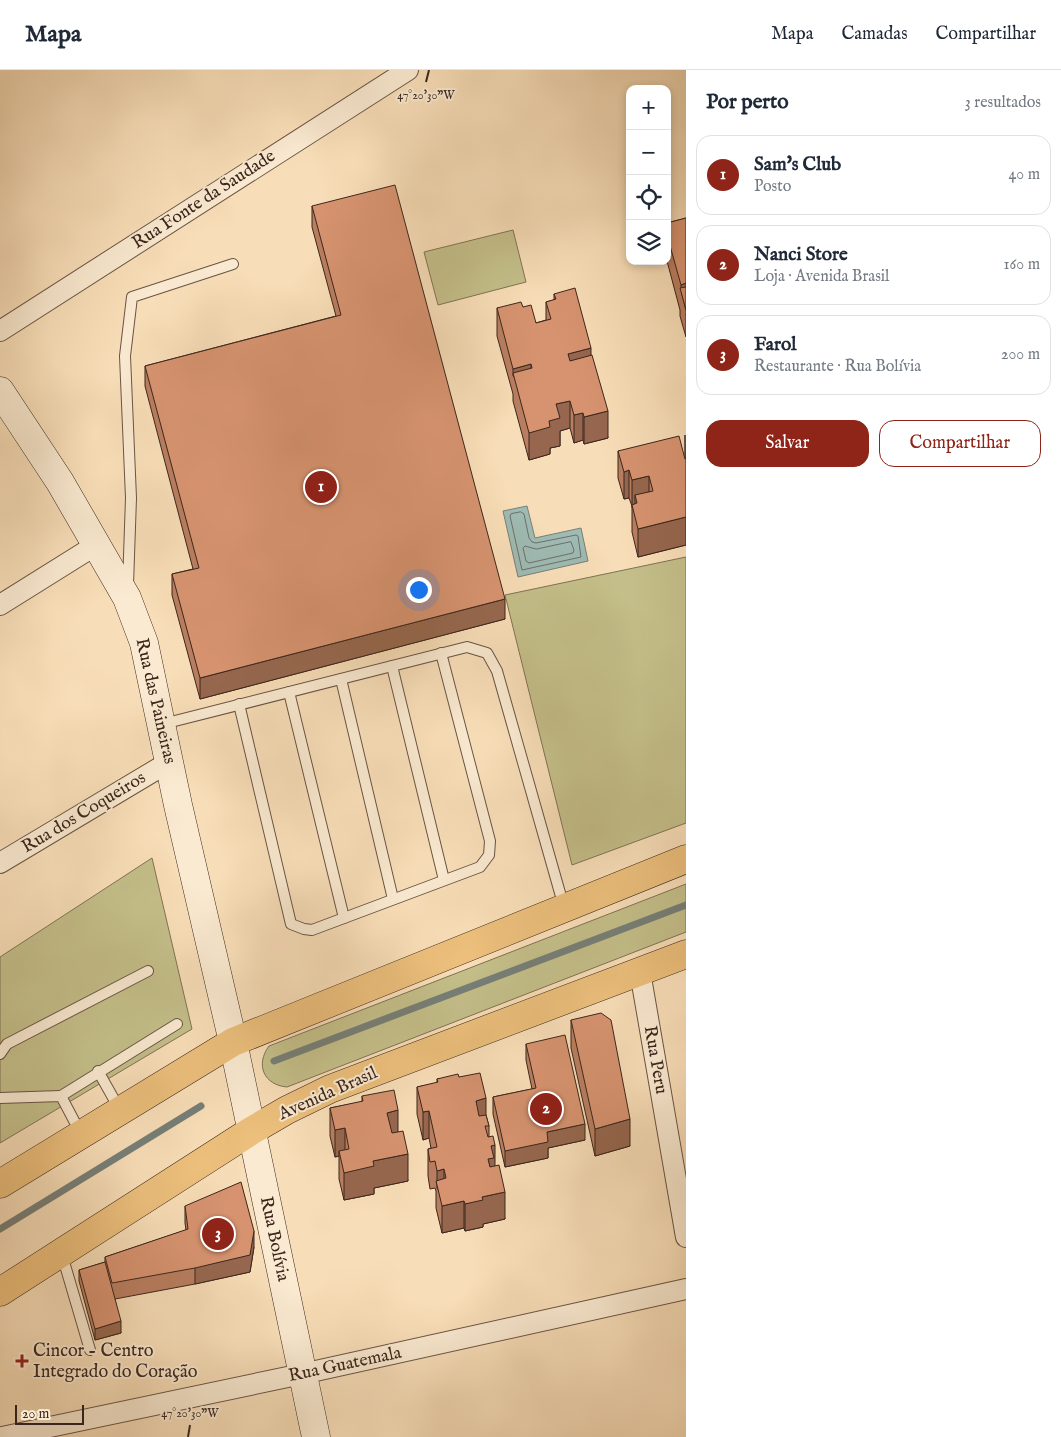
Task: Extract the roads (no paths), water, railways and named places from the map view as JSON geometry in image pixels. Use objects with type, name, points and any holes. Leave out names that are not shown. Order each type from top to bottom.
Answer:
[{"type":"main road","name":"Rua das Paineiras","points":[[0,391],[60,482],[127,598],[144,643],[169,762],[233,1042]]},
{"type":"main road","points":[[0,1184],[233,1042],[686,859]]},
{"type":"main road","name":"Avenida Brasil","points":[[0,1292],[286,1110],[330,1089],[686,954]]},
{"type":"main road","name":"Rua Bolívia","points":[[233,1042],[316,1437]]},
{"type":"street","name":"Rua Fonte da Saudade","points":[[0,331],[408,70]]},
{"type":"street","points":[[0,605],[96,545]]},
{"type":"street","name":"Rua dos Coqueiros","points":[[0,863],[169,762]]},
{"type":"street","name":"Rua Peru","points":[[640,972],[686,1237]]},
{"type":"street","name":"Rua Guatemala","points":[[2,1437],[302,1374],[686,1289]]},
{"type":"lane","points":[[127,598],[131,498],[125,356],[132,297],[234,264]]},
{"type":"lane","points":[[161,724],[467,647],[487,653],[497,671],[564,908]]},
{"type":"lane","points":[[239,704],[291,924],[312,930],[480,867],[489,855],[490,841],[441,653]]},
{"type":"lane","points":[[392,666],[444,880]]},
{"type":"lane","points":[[341,679],[393,899]]},
{"type":"lane","points":[[289,692],[344,918]]},
{"type":"lane","points":[[0,1054],[7,1044],[148,971]]},
{"type":"lane","points":[[0,1098],[61,1096],[177,1024]]},
{"type":"lane","points":[[98,1072],[120,1111]]},
{"type":"lane","points":[[61,1096],[82,1134]]},
{"type":"lane","points":[[62,1254],[90,1350]]},
{"type":"water","points":[[527,506],[535,538],[581,528],[588,561],[518,577],[503,511]]},
{"type":"waterway","points":[[274,1061],[686,905]]},
{"type":"waterway","points":[[0,1229],[201,1106]]},
{"type":"place","name":"Sam's Club","points":[[321,487]]},
{"type":"place","name":"Nanci Store","points":[[546,1109]]},
{"type":"place","name":"Farol","points":[[218,1234]]},
{"type":"place","name":"Cincor - Centro Integrado do Coração","points":[[22,1361]]}]
